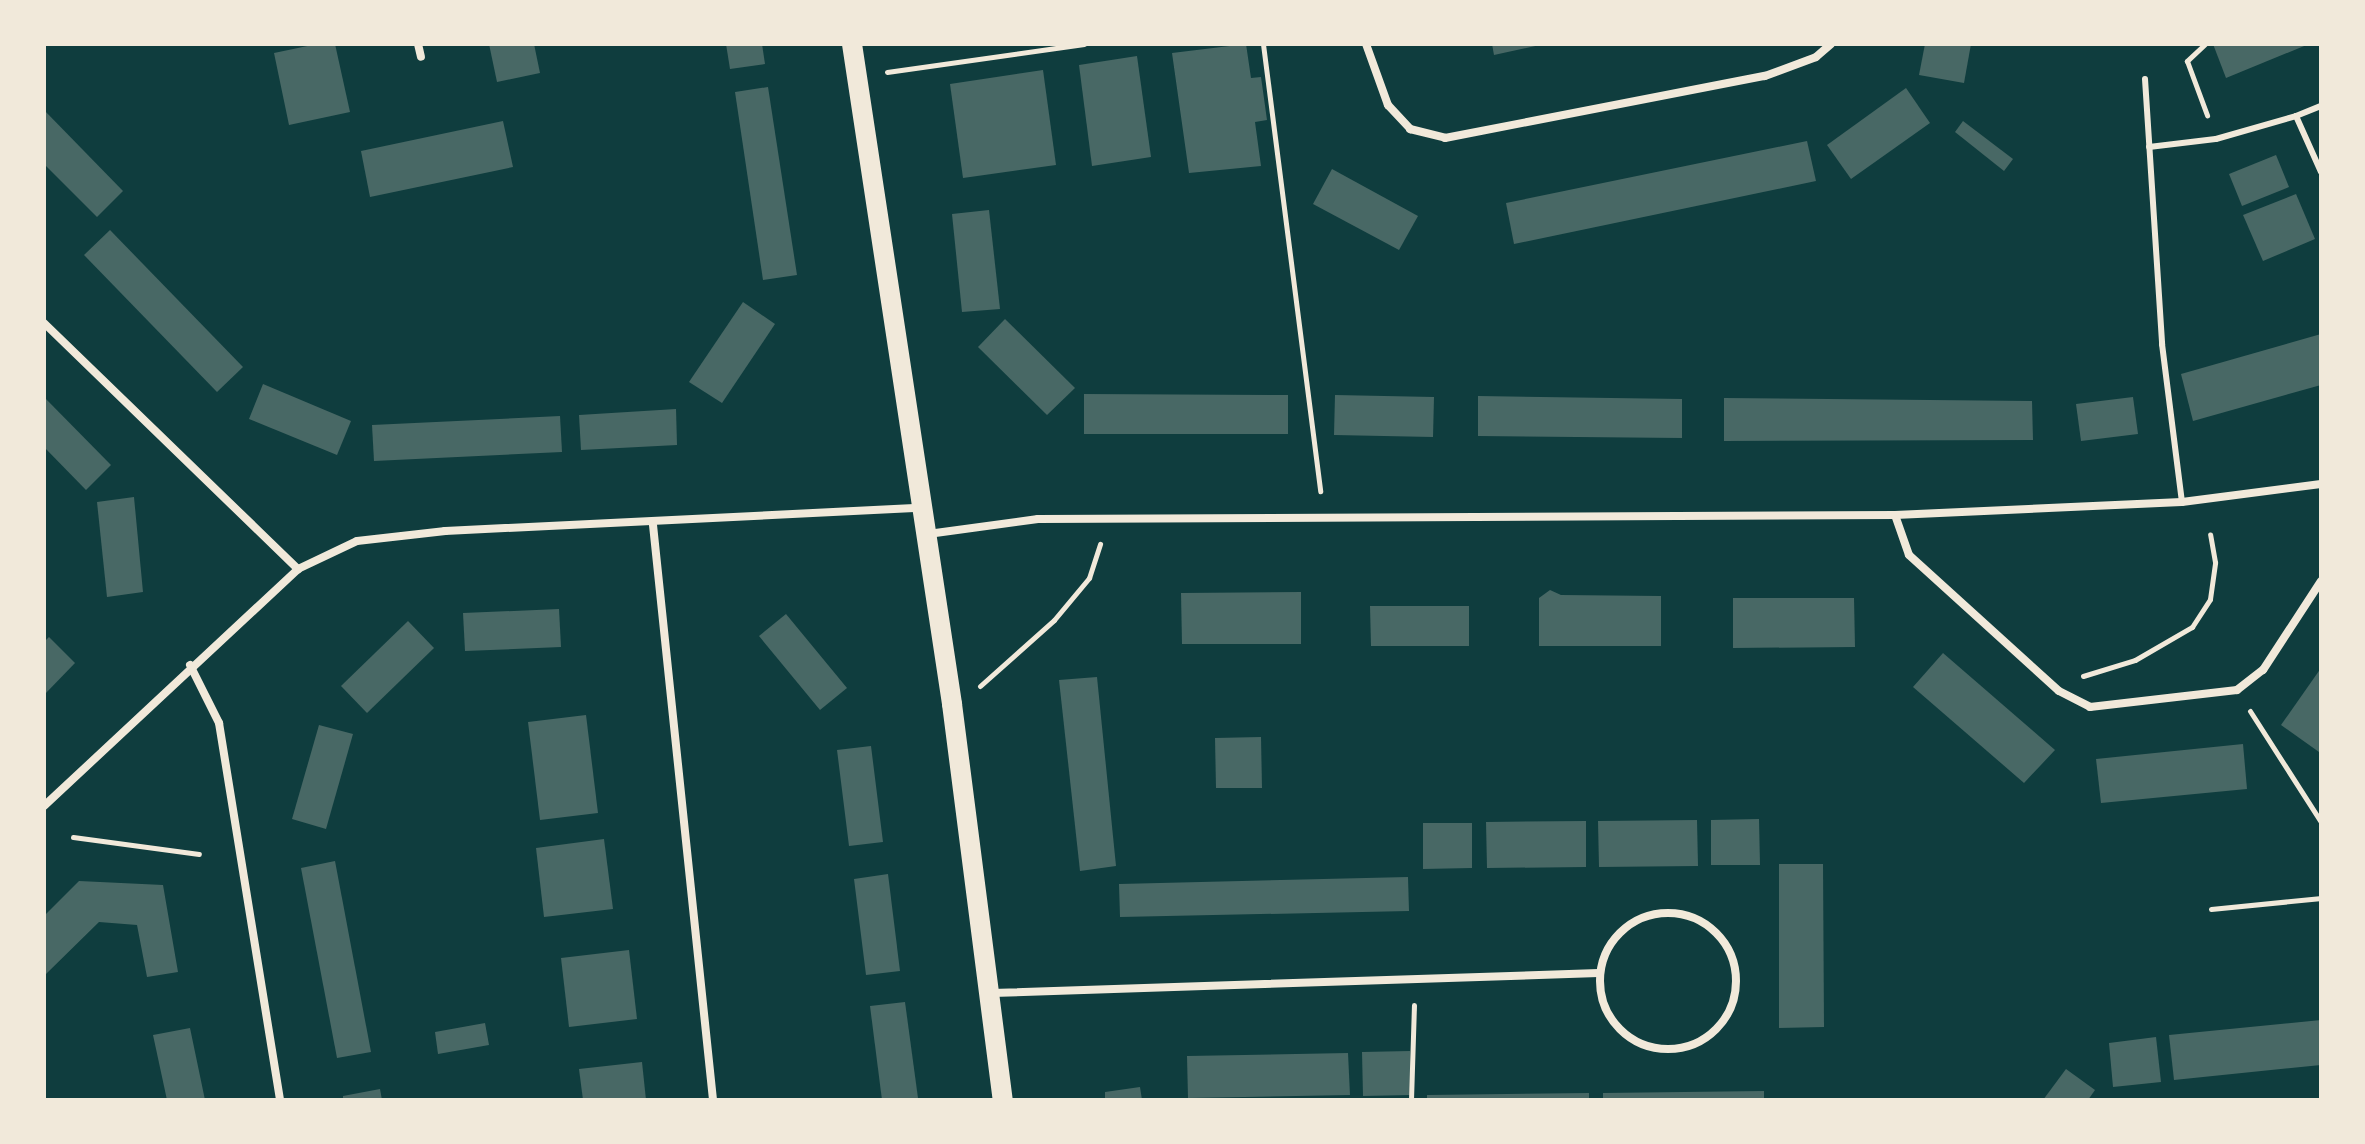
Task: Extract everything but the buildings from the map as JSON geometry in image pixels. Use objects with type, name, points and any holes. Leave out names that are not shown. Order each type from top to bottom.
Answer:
[{"type":"main road","points":[[852,44],[919,508],[952,704],[1003,1100]]},
{"type":"street","points":[[418,44],[421,57]]},
{"type":"street","points":[[1366,44],[1388,105],[1410,129],[1445,138],[1765,76],[1816,57],[1831,44]]},
{"type":"street","points":[[44,323],[298,569]]},
{"type":"street","points":[[924,534],[1038,519],[1323,515],[1895,515],[2182,502],[2321,484]]},
{"type":"street","points":[[44,806],[190,665],[298,569],[357,541],[445,531],[653,525],[919,508]]},
{"type":"street","points":[[1895,515],[1909,555],[2059,691],[2090,707],[2237,690],[2263,670],[2321,581]]},
{"type":"street","points":[[653,525],[713,1100]]},
{"type":"street","points":[[190,665],[219,723],[280,1100]]},
{"type":"street","points":[[1666,912],[1694,917],[1713,928],[1729,948],[1737,987],[1721,1025],[1700,1042],[1678,1050],[1650,1049],[1629,1039],[1604,1008],[1599,973],[1611,941],[1637,919],[1666,912]]},
{"type":"street","points":[[987,993],[1599,973]]},
{"type":"lane","points":[[2145,79],[2167,400],[2182,502]]},
{"type":"lane","points":[[2149,147],[2216,139],[2321,106]]},
{"type":"lane","points":[[2296,116],[2321,172]]},
{"type":"path","points":[[857,77],[1084,44]]},
{"type":"path","points":[[1263,44],[1323,515]]},
{"type":"path","points":[[2205,44],[2187,61],[2216,139]]},
{"type":"path","points":[[952,704],[1054,620],[1089,578],[1109,518]]},
{"type":"path","points":[[2059,691],[2091,671],[2135,660],[2192,627],[2210,599],[2215,562],[2210,534]]},
{"type":"path","points":[[2237,690],[2321,822]]},
{"type":"path","points":[[73,837],[199,854]]},
{"type":"path","points":[[2211,909],[2321,898]]},
{"type":"path","points":[[1411,1100],[1415,980]]}]
